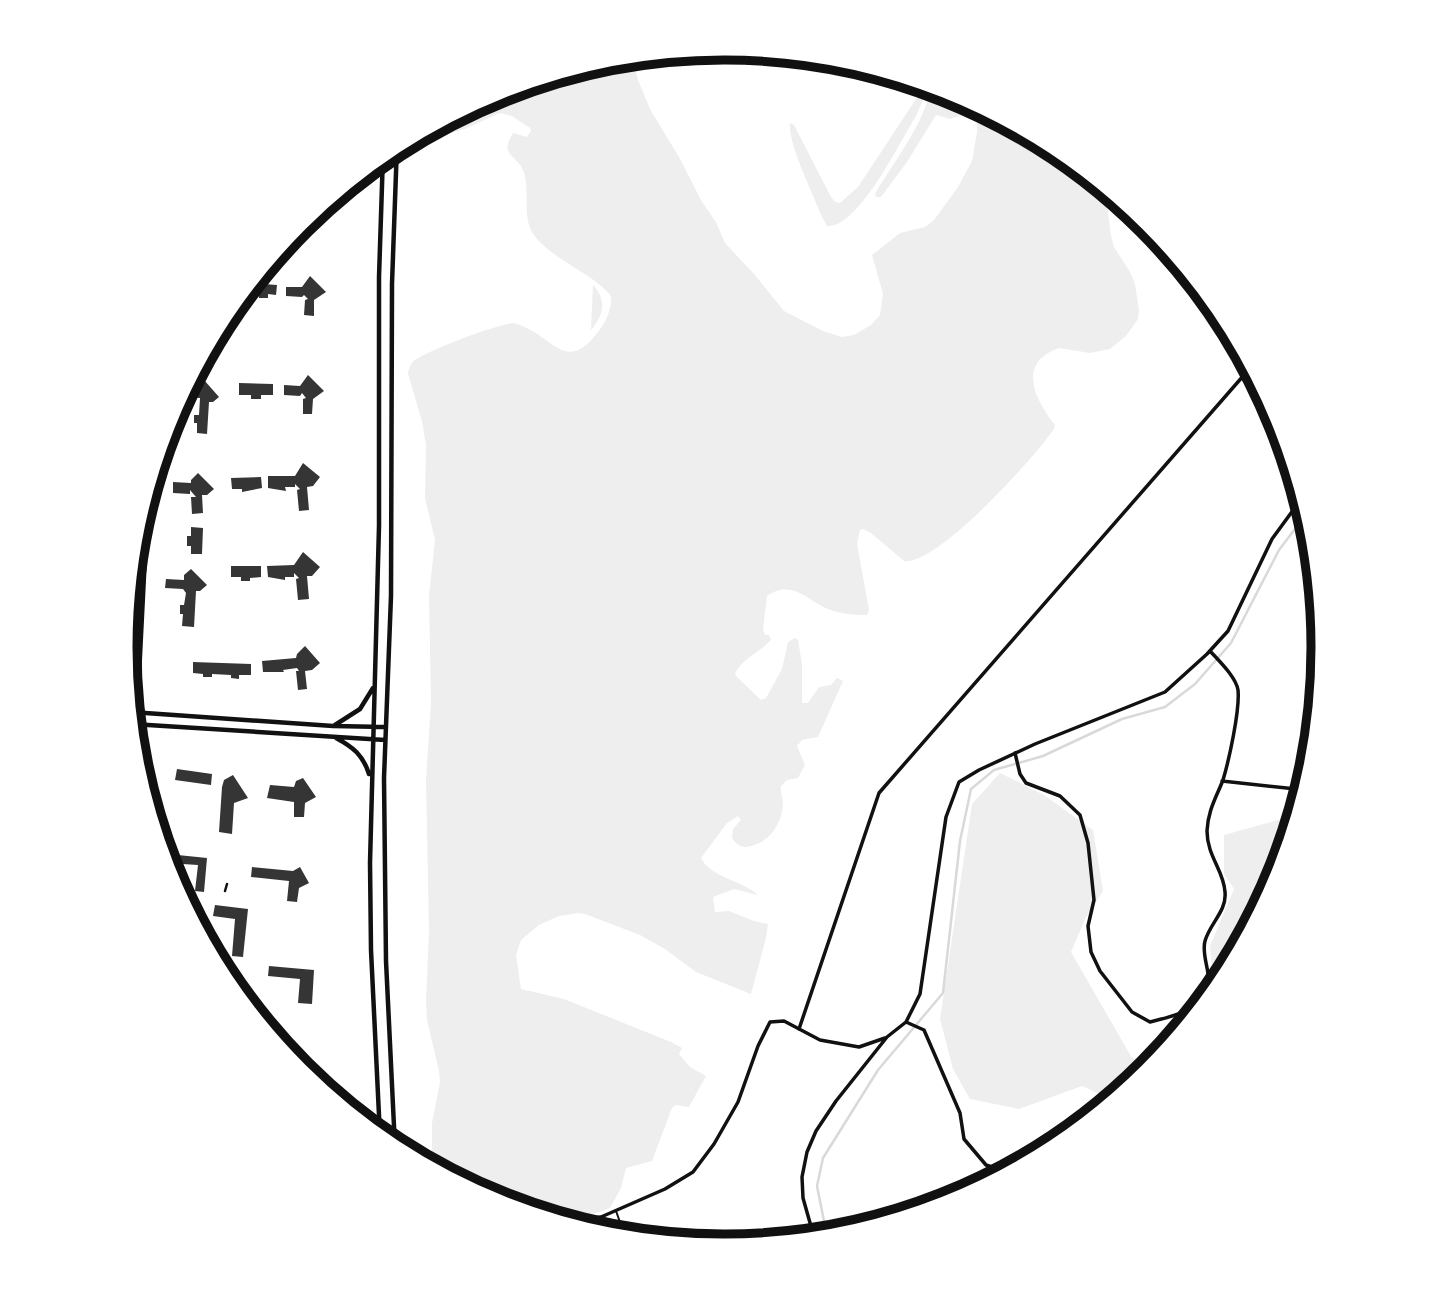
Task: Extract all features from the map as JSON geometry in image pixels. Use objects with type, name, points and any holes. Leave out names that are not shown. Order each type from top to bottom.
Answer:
[{"type":"street","points":[[394,1132],[384,919],[385,740],[391,596],[392,284],[396,159]]},
{"type":"street","points":[[379,1121],[371,950],[371,778],[379,526],[379,277],[383,169]]},
{"type":"street","points":[[799,1029],[879,793],[1244,375]]},
{"type":"street","points":[[595,1219],[665,1189],[693,1172],[714,1144],[738,1102],[758,1046],[770,1022],[784,1021],[820,1040],[859,1047],[887,1037],[908,1023],[920,994],[946,817],[959,782],[979,769],[1164,692],[1212,653],[1228,631],[1272,539],[1294,509]]},
{"type":"street","points":[[137,661],[144,554]]},
{"type":"street","points":[[1209,978],[1205,941],[1225,904],[1226,892],[1210,853],[1207,832],[1215,794],[1222,781],[1236,716],[1238,688],[1212,653]]},
{"type":"street","points":[[333,726],[360,709],[373,687]]},
{"type":"street","points":[[141,712],[333,726],[386,727]]},
{"type":"street","points":[[142,725],[385,740]]},
{"type":"street","points":[[335,738],[351,746],[361,756],[371,778]]},
{"type":"street","points":[[1015,756],[1026,783],[1060,796],[1080,815],[1088,843],[1094,900],[1088,926],[1091,952],[1100,971],[1132,1012],[1150,1021],[1185,1009]]},
{"type":"street","points":[[1222,781],[1293,789]]},
{"type":"street","points":[[225,891],[227,884]]},
{"type":"street","points":[[908,1023],[923,1030],[960,1113],[964,1139],[986,1164],[995,1167]]},
{"type":"street","points":[[811,1226],[803,1198],[802,1177],[807,1152],[816,1131],[836,1101],[887,1037]]},
{"type":"lane","points":[[616,1210],[621,1224]]},
{"type":"shaded area","points":[[635,67],[651,111],[716,222],[725,243],[784,311],[823,331],[842,337],[854,335],[871,325],[880,315],[883,294],[872,255],[900,233],[925,227],[934,220],[958,187],[972,161],[977,132],[976,116],[1050,158],[1107,202],[1114,247],[1135,284],[1139,310],[1138,319],[1126,336],[1110,349],[1090,353],[1059,348],[1037,363],[1033,383],[1041,405],[1055,425],[1054,429],[1027,463],[984,508],[939,547],[919,558],[904,561],[871,533],[860,530],[857,544],[869,610],[867,615],[833,611],[792,590],[776,591],[767,596],[763,630],[771,640],[742,664],[735,674],[737,677],[761,700],[766,698],[782,669],[788,642],[795,638],[798,640],[802,664],[802,703],[808,703],[819,687],[831,685],[837,678],[843,681],[818,737],[802,740],[797,746],[805,765],[798,778],[787,780],[781,786],[782,810],[778,824],[770,835],[758,844],[740,846],[732,838],[733,829],[741,820],[738,816],[727,823],[701,858],[719,875],[758,895],[734,889],[713,897],[715,912],[729,911],[768,924],[751,994],[696,972],[665,949],[640,935],[585,914],[559,916],[539,925],[521,940],[516,955],[521,989],[564,999],[671,1042],[682,1048],[679,1054],[690,1067],[706,1076],[689,1107],[676,1105],[672,1108],[652,1161],[626,1168],[621,1188],[610,1208],[587,1215],[572,1213],[499,1189],[432,1156],[432,1123],[440,1082],[427,1020],[426,1001],[429,932],[426,780],[431,703],[429,595],[435,540],[425,498],[426,445],[408,374],[409,368],[423,355],[448,344],[513,323],[557,348],[576,351],[586,345],[604,324],[611,301],[611,296],[604,288],[541,244],[530,228],[523,170],[510,154],[508,146],[513,133],[527,137],[530,128],[512,116],[500,113],[465,129],[428,139],[499,104],[535,91]]},
{"type":"shaded area","points":[[921,95],[923,100],[916,116],[878,181],[852,213],[839,223],[827,226],[797,155],[790,123],[794,125],[831,197],[840,203],[858,187]]},
{"type":"shaded area","points":[[928,97],[969,113],[950,119],[936,115],[907,162],[881,197],[876,197],[875,194],[917,125]]},
{"type":"shaded area","points":[[593,285],[600,296],[602,308],[599,319],[591,330]]},
{"type":"shaded area","points":[[1000,773],[1044,795],[1093,830],[1103,891],[1086,917],[1071,952],[1132,1058],[1141,1060],[1102,1095],[1082,1086],[1019,1109],[970,1099],[953,1069],[940,1019],[972,804]]},
{"type":"shaded area","points":[[1285,818],[1250,906],[1212,972],[1210,946],[1234,889],[1224,874],[1224,835]]},
{"type":"building","points":[[310,276],[326,292],[314,300],[314,316],[304,315],[305,300],[308,299],[304,295],[286,296],[286,287],[302,287]]},
{"type":"building","points":[[262,284],[277,285],[276,295],[268,294],[268,298],[259,298],[259,294],[254,294]]},
{"type":"building","points":[[308,375],[324,391],[313,399],[312,414],[303,414],[303,399],[306,398],[302,393],[300,396],[284,395],[284,385],[300,386]]},
{"type":"building","points":[[204,380],[219,397],[209,402],[207,434],[197,433],[197,423],[194,423],[194,415],[199,415],[200,398],[193,398]]},
{"type":"building","points":[[239,383],[273,384],[273,395],[261,395],[261,399],[251,399],[251,395],[239,395]]},
{"type":"building","points":[[303,463],[320,477],[313,486],[307,487],[309,510],[299,511],[297,490],[300,489],[295,484],[295,487],[285,487],[286,491],[268,488],[268,476],[295,476]]},
{"type":"building","points":[[198,473],[214,489],[207,495],[202,495],[203,513],[192,514],[191,497],[196,497],[190,490],[190,494],[173,493],[173,482],[191,483]]},
{"type":"building","points":[[261,477],[262,488],[242,492],[242,489],[232,489],[231,478]]},
{"type":"building","points":[[191,527],[203,528],[202,554],[191,554],[191,546],[187,546]]},
{"type":"building","points":[[303,552],[320,567],[312,576],[307,576],[309,599],[298,600],[296,579],[299,578],[294,573],[294,577],[285,577],[285,580],[268,577],[267,566],[294,565]]},
{"type":"building","points":[[231,566],[261,566],[261,577],[241,581],[241,577],[231,577]]},
{"type":"building","points":[[191,569],[207,585],[196,591],[194,627],[182,626],[183,614],[180,614],[180,605],[184,605],[186,593],[183,589],[165,588],[166,579],[184,580],[184,575]]},
{"type":"building","points":[[305,646],[320,663],[312,670],[305,671],[307,689],[298,690],[297,668],[283,670],[284,672],[263,672],[262,661],[296,658]]},
{"type":"building","points":[[193,662],[251,664],[251,675],[239,675],[239,679],[231,678],[231,675],[212,674],[212,677],[203,677],[203,674],[193,673]]},
{"type":"building","points":[[177,769],[212,774],[211,785],[175,780]]},
{"type":"building","points":[[233,775],[248,798],[234,803],[232,834],[219,832],[222,787],[224,780]]},
{"type":"building","points":[[303,778],[316,797],[305,803],[304,817],[294,817],[294,802],[267,798],[270,785],[294,787],[296,781]]},
{"type":"building","points":[[176,855],[207,858],[204,892],[195,891],[198,865],[179,864]]},
{"type":"building","points":[[252,867],[293,871],[300,867],[309,883],[299,888],[297,902],[287,901],[289,881],[251,877]]},
{"type":"building","points":[[215,905],[248,909],[243,957],[232,956],[235,919],[213,916]]},
{"type":"building","points":[[269,966],[314,970],[312,1004],[298,1003],[300,979],[268,976]]},
{"type":"waterway","points":[[825,1224],[817,1186],[823,1158],[878,1070],[943,993],[960,841],[971,789],[994,770],[1043,756],[1122,719],[1165,707],[1195,684],[1231,643],[1279,550],[1298,525]]}]
